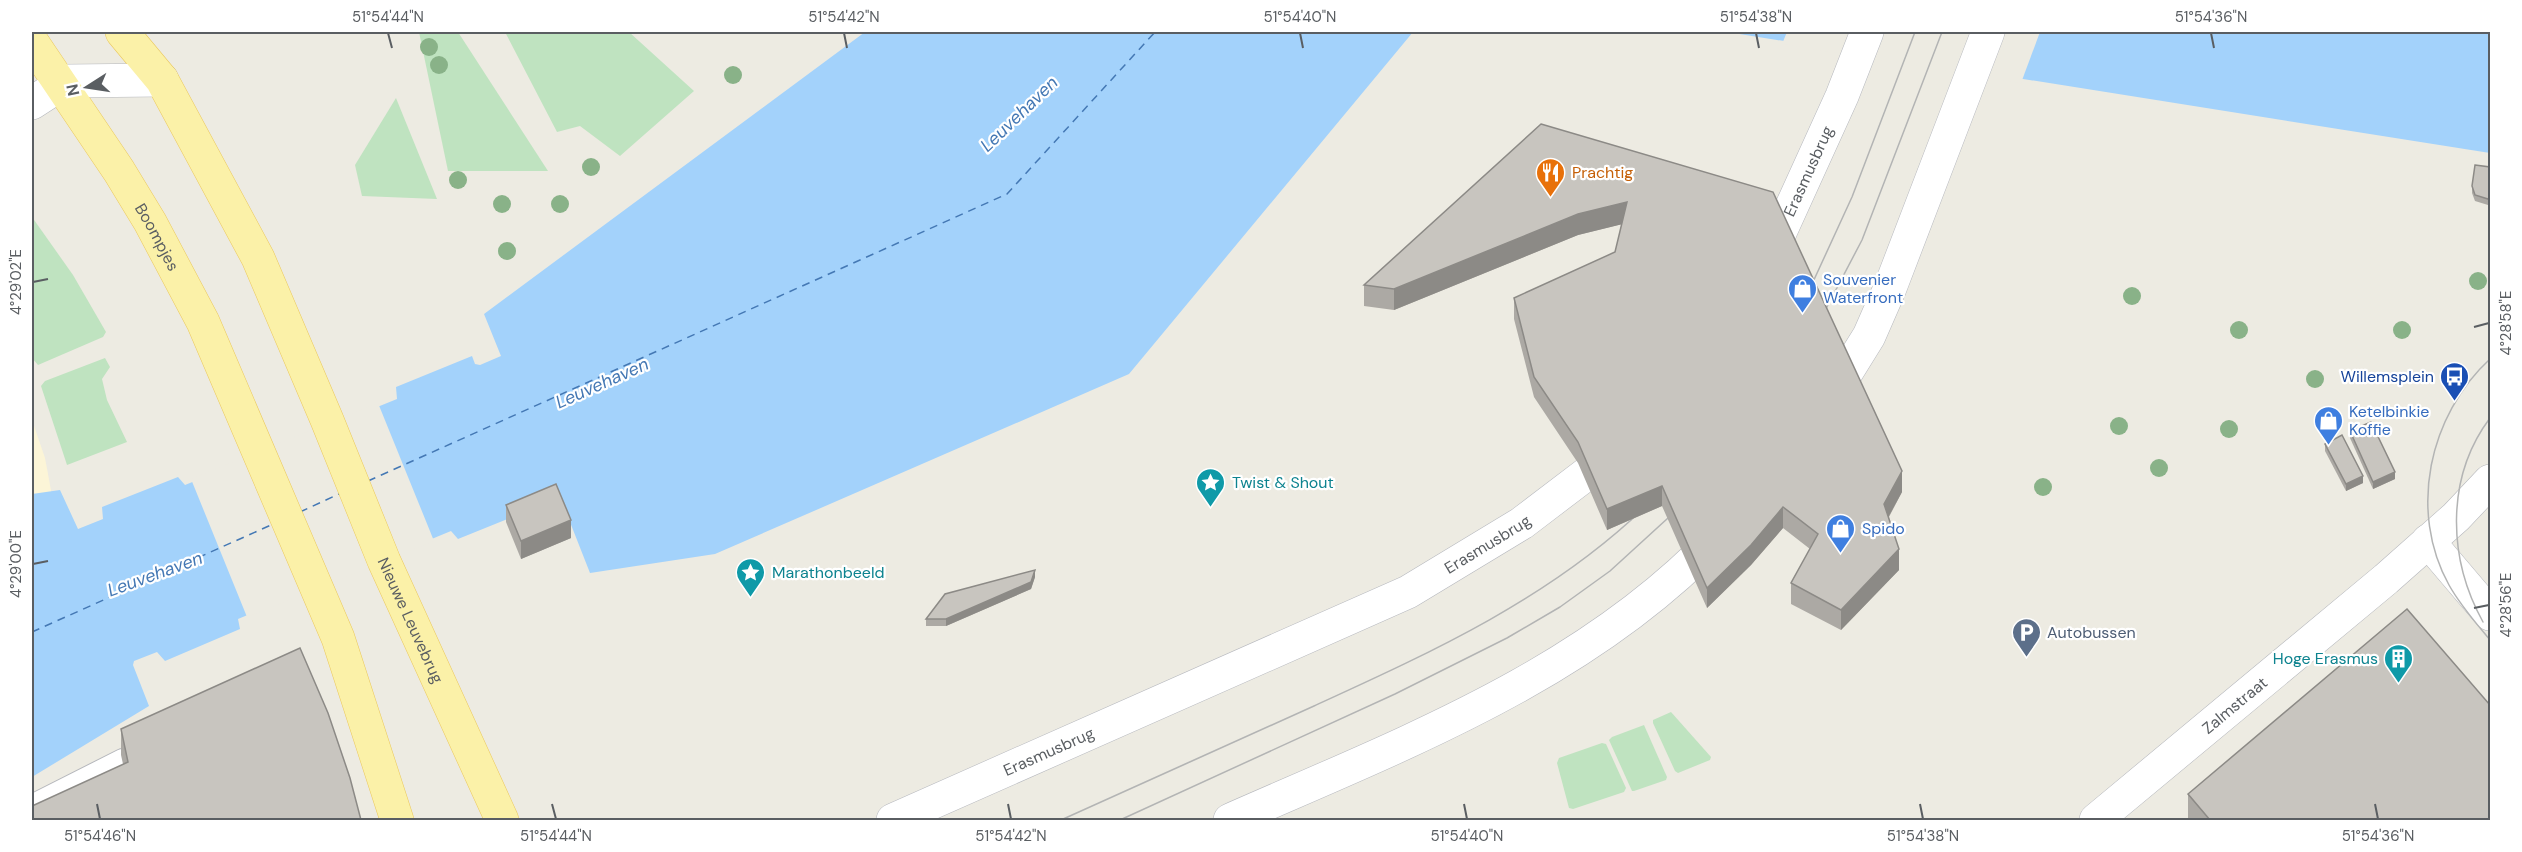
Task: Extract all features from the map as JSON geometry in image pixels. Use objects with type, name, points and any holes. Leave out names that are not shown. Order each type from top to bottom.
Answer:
[{"type":"main road","points":[[122,32],[162,80]]},
{"type":"main road","name":"Erasmusbrug","points":[[1753,290],[1842,96],[1867,32]]},
{"type":"main road","points":[[1810,428],[1869,336],[1890,288],[1989,32]]},
{"type":"main road","name":"Boompjes","points":[[32,42],[119,171],[177,270],[211,338],[339,638],[397,820]]},
{"type":"main road","points":[[32,103],[61,84],[133,79],[162,80]]},
{"type":"main road","name":"Nieuwe Leuvebrug","points":[[162,80],[258,258],[384,561],[502,820]]},
{"type":"main road","name":"Erasmusbrug","points":[[893,820],[1408,592],[1522,523],[1605,461],[1639,432]]},
{"type":"main road","name":"Zalmstraat","points":[[2112,816],[2456,517],[2490,481]]},
{"type":"main road","points":[[1230,820],[1432,731],[1575,653],[1625,620],[1680,575],[1738,515]]},
{"type":"main road","points":[[2428,541],[2490,614]]},
{"type":"lane","points":[[32,807],[123,761]]},
{"type":"shaded area","points":[[32,420],[45,458],[56,517],[32,518]]},
{"type":"green space","points":[[419,32],[458,32],[548,171],[448,171]]},
{"type":"green space","points":[[505,32],[629,32],[694,91],[620,156],[580,126],[557,132]]},
{"type":"green space","points":[[396,98],[437,199],[362,196],[355,165]]},
{"type":"green space","points":[[32,217],[73,275],[106,332],[103,337],[38,365],[32,358]]},
{"type":"green space","points":[[105,358],[110,367],[102,379],[107,400],[127,442],[67,465],[41,386],[45,381]]},
{"type":"green space","points":[[1671,712],[1711,757],[1710,760],[1678,773],[1675,771],[1653,723],[1653,720]]},
{"type":"green space","points":[[1644,725],[1667,777],[1666,780],[1632,791],[1609,740]]},
{"type":"green space","points":[[1602,743],[1606,744],[1626,788],[1624,792],[1573,809],[1569,808],[1557,763],[1559,758]]},
{"type":"water","name":"Leuvehaven","points":[[865,32],[1413,32],[1129,374],[715,554],[590,573],[557,489],[535,508],[458,539],[451,531],[238,619],[240,629],[165,661],[157,652],[134,661],[133,665],[149,706],[32,777],[32,494],[60,490],[78,529],[103,519],[102,507],[178,477],[185,485],[397,399],[396,387],[472,356],[475,364],[480,365],[501,356],[484,314]]},
{"type":"water","points":[[1727,32],[2490,32],[2490,153]]},
{"type":"pier","points":[[1787,32],[2040,32],[2021,83],[1782,44]]},
{"type":"pier","points":[[378,403],[434,541],[247,617],[191,479]]},
{"type":"building","points":[[1541,124],[1773,192],[1902,471],[1884,504],[1899,549],[1841,610],[1791,583],[1818,534],[1783,507],[1751,545],[1707,588],[1662,486],[1607,509],[1578,442],[1534,377],[1514,298],[1615,252],[1627,202],[1578,214],[1394,289],[1364,285]]},
{"type":"building","points":[[2475,165],[2490,167],[2490,196],[2488,199],[2475,195],[2472,186]]},
{"type":"building","points":[[2371,422],[2395,472],[2373,482],[2350,431]]},
{"type":"building","points":[[2342,435],[2363,476],[2346,484],[2325,444]]},
{"type":"building","points":[[556,484],[571,520],[521,541],[506,505]]},
{"type":"building","points":[[1035,570],[1031,582],[946,619],[926,619],[945,594]]},
{"type":"building","name":"Hoge Erasmus","points":[[2407,609],[2490,705],[2490,820],[2210,820],[2188,794]]},
{"type":"building","points":[[300,648],[328,713],[350,778],[361,820],[32,820],[32,806],[128,762],[121,729]]},
{"type":"ferry route","points":[[368,481],[1007,194],[1155,32]]},
{"type":"ferry route","points":[[300,512],[339,494]]},
{"type":"ferry route","points":[[32,632],[271,525]]},
{"type":"tram line","points":[[1807,295],[1852,197],[1915,32]]},
{"type":"tram line","points":[[1818,324],[1862,240],[1942,32]]},
{"type":"tram line","points":[[2490,359],[2469,382],[2452,408],[2439,436],[2431,465],[2428,496],[2430,526],[2436,556],[2453,592],[2490,640]]},
{"type":"tram line","points":[[2483,622],[2471,598],[2463,572],[2456,519],[2465,466],[2475,441],[2490,418]]},
{"type":"tram line","points":[[1061,820],[1402,665],[1488,621],[1569,570],[1644,508]]},
{"type":"tram line","points":[[1120,820],[1395,694],[1507,638],[1560,607],[1610,571],[1679,508]]},
{"type":"place","name":"Prachtig","points":[[1551,198]]},
{"type":"place","name":"Souvenier Waterfront","points":[[1802,314]]},
{"type":"place","name":"Willemsplein","points":[[2455,402]]},
{"type":"place","name":"Ketelbinkie Koffie","points":[[2328,446]]},
{"type":"place","name":"Twist & Shout","points":[[1211,508]]},
{"type":"place","name":"Spido","points":[[1841,554]]},
{"type":"place","name":"Marathonbeeld","points":[[751,598]]},
{"type":"place","name":"Autobussen","points":[[2026,658]]},
{"type":"place","name":"Hoge Erasmus","points":[[2399,684]]}]
